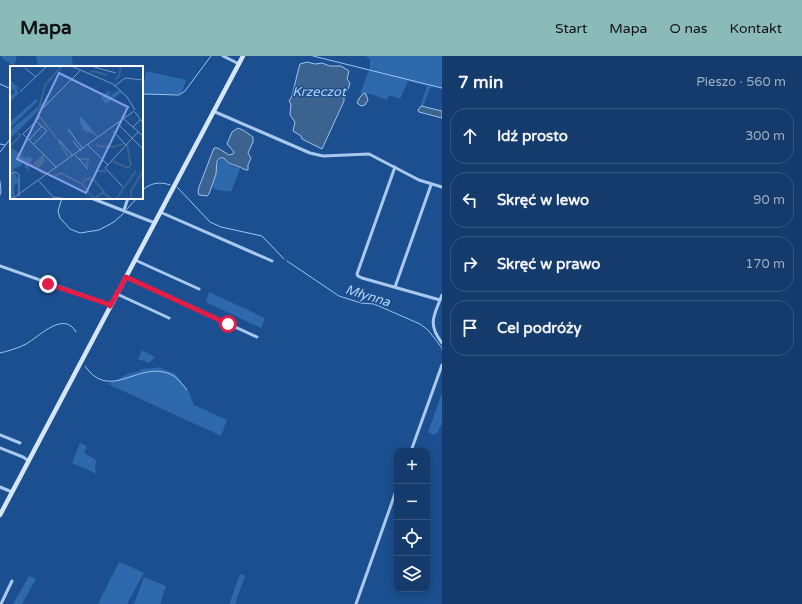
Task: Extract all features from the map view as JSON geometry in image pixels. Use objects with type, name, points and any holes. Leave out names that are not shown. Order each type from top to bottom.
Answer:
[{"type":"street","points":[[223,56],[238,64]]},
{"type":"street","points":[[0,515],[242,56]]},
{"type":"street","points":[[213,111],[310,153],[323,156],[369,154],[419,180],[431,185],[442,187]]},
{"type":"street","points":[[395,167],[357,274],[362,278],[440,300]]},
{"type":"street","points":[[395,287],[431,185]]},
{"type":"street","points":[[94,199],[155,223]]},
{"type":"street","points":[[124,210],[128,199]]},
{"type":"street","points":[[160,212],[272,261]]},
{"type":"street","points":[[135,260],[199,288]]},
{"type":"street","points":[[0,266],[110,306]]},
{"type":"street","points":[[126,277],[257,337]]},
{"type":"street","points":[[117,294],[169,318]]},
{"type":"street","points":[[442,295],[432,322],[435,332],[442,343]]},
{"type":"street","points":[[413,448],[442,365]]},
{"type":"street","points":[[0,435],[20,443]]},
{"type":"street","points":[[0,448],[29,460]]},
{"type":"street","points":[[0,487],[12,492]]},
{"type":"street","points":[[356,604],[394,496]]},
{"type":"street","points":[[1,604],[12,581]]},
{"type":"shaded area","points":[[2,56],[17,56],[14,66],[1,58]]},
{"type":"shaded area","points":[[36,56],[72,56],[73,66],[38,66]]},
{"type":"shaded area","points":[[365,56],[442,56],[442,89],[434,87],[430,88],[423,107],[420,107],[427,86],[408,81],[400,99],[389,95],[387,100],[371,94],[360,94],[370,67],[370,59]]},
{"type":"shaded area","points":[[146,71],[186,80],[181,94],[143,94]]},
{"type":"shaded area","points":[[225,159],[228,163],[235,167],[240,168],[231,192],[212,188],[218,162]]},
{"type":"shaded area","points":[[209,292],[265,318],[261,328],[206,302]]},
{"type":"shaded area","points":[[142,350],[155,357],[149,363],[138,359]]},
{"type":"shaded area","points":[[158,367],[176,374],[189,393],[194,405],[227,420],[221,436],[108,384],[128,374],[140,371],[141,369]]},
{"type":"shaded area","points":[[442,393],[442,423],[438,432],[434,435],[428,432]]},
{"type":"shaded area","points":[[80,443],[87,446],[84,453],[96,460],[95,469],[97,474],[72,463]]},
{"type":"shaded area","points":[[119,562],[144,573],[127,604],[98,604]]},
{"type":"shaded area","points":[[240,574],[245,576],[235,604],[229,604]]},
{"type":"shaded area","points":[[29,576],[36,579],[22,604],[13,604]]},
{"type":"shaded area","points":[[144,577],[166,586],[160,604],[134,604]]},
{"type":"water","name":"Krzeczot","points":[[307,62],[315,64],[322,63],[330,66],[341,66],[349,71],[347,79],[350,83],[348,90],[344,93],[344,101],[322,149],[302,139],[301,136],[293,131],[295,122],[290,115],[291,104],[289,101],[292,96],[299,67],[300,64]]},
{"type":"water","points":[[364,93],[366,94],[368,100],[365,105],[361,106],[357,103]]},
{"type":"water","points":[[421,106],[442,111],[442,118],[419,112],[418,110]]},
{"type":"water","points":[[238,128],[253,137],[253,142],[248,153],[251,158],[248,165],[248,170],[229,163],[224,158],[220,158],[217,161],[216,174],[209,194],[207,196],[199,195],[199,187],[214,148],[218,148],[229,155],[233,154],[234,152],[227,144],[232,132]]},
{"type":"waterway","points":[[143,94],[179,95],[185,91],[211,56]]},
{"type":"waterway","points":[[313,56],[442,88]]},
{"type":"waterway","points":[[0,84],[10,89]]},
{"type":"waterway","points":[[0,152],[10,139]]},
{"type":"waterway","points":[[0,144],[5,145]]},
{"type":"waterway","points":[[0,181],[0,195]]},
{"type":"waterway","name":"Młynna","points":[[143,190],[148,186],[155,184],[162,183],[170,185]]},
{"type":"waterway","name":"Młynna","points":[[177,187],[210,222],[221,227],[262,236],[284,259]]},
{"type":"waterway","name":"Młynna","points":[[62,199],[58,211],[60,218],[70,229],[80,233],[99,230],[114,222],[124,213]]},
{"type":"waterway","name":"Młynna","points":[[127,209],[136,199]]},
{"type":"waterway","name":"Młynna","points":[[287,261],[339,296],[361,303],[374,304],[420,324],[428,330],[442,348]]},
{"type":"waterway","points":[[0,353],[26,344],[45,331],[59,324],[65,323],[71,326],[76,332]]},
{"type":"waterway","points":[[85,366],[95,377],[105,381],[116,381],[149,372],[161,372],[174,376],[187,390]]},
{"type":"route","points":[[48,284],[108,304],[110,306],[126,277],[228,324]]}]
